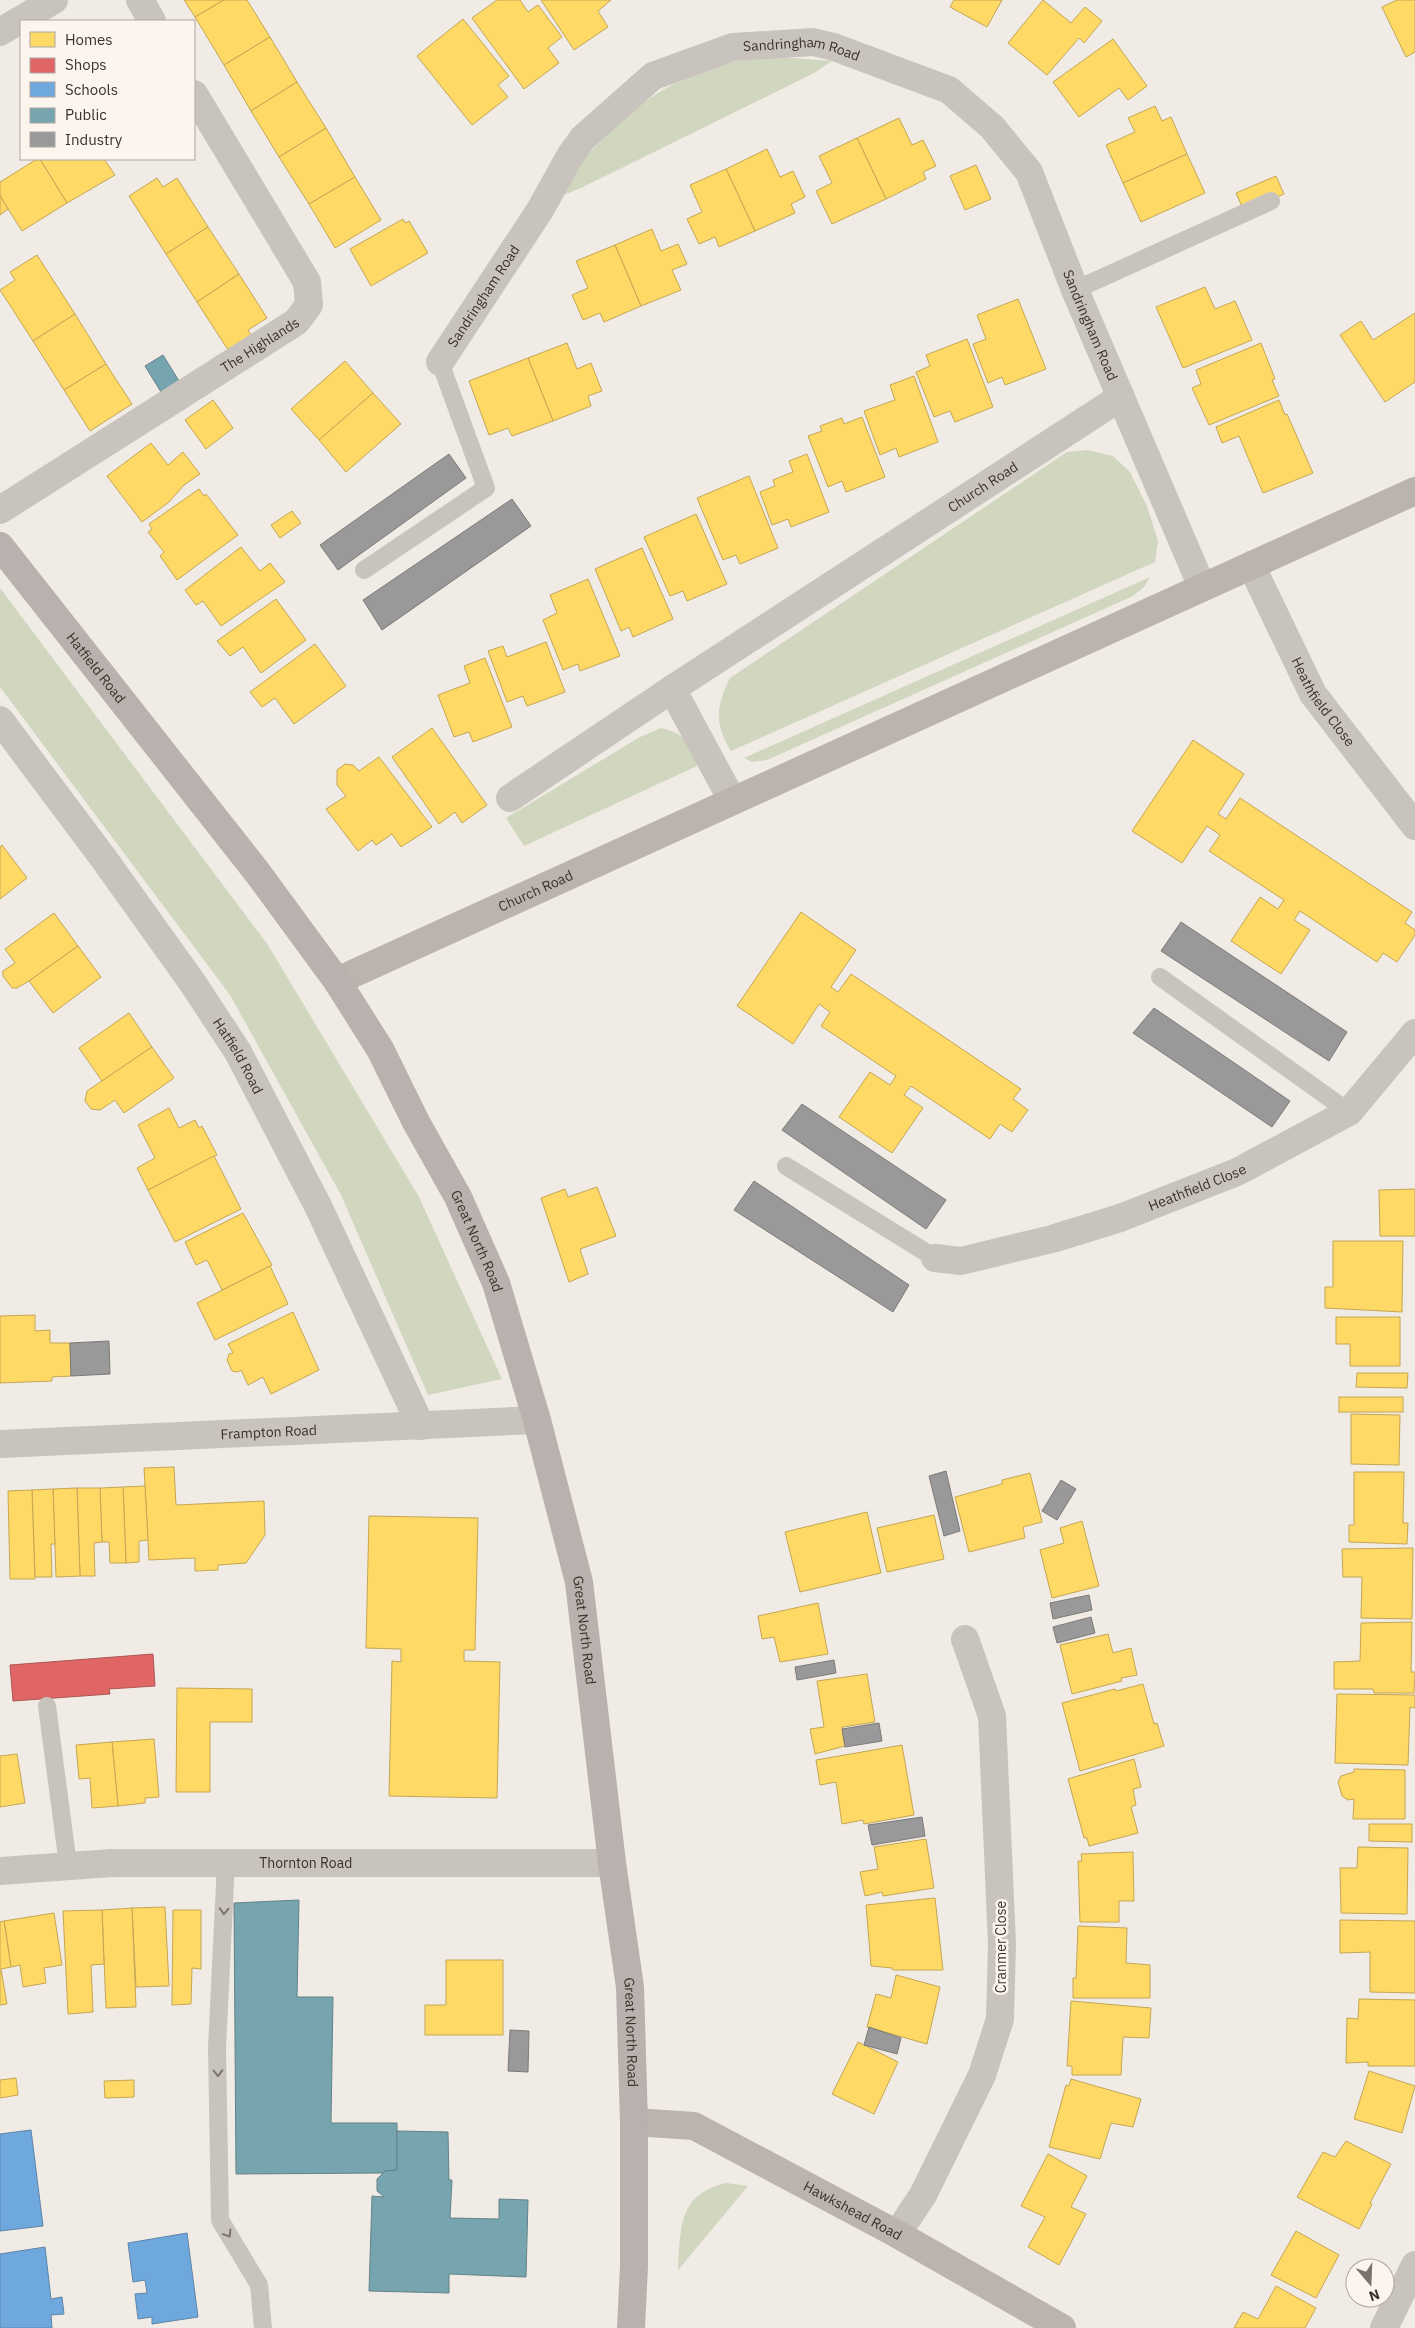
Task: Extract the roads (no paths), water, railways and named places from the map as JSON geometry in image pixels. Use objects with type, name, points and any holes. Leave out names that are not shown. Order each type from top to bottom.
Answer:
[{"type":"main road","name":"Hatfield Road","points":[[0,546],[257,872],[337,981]]},
{"type":"main road","name":"Great North Road","points":[[337,981],[380,1049],[416,1122],[458,1197],[496,1283],[537,1420],[578,1582],[612,1863],[630,1986],[634,2122],[634,2266],[631,2328]]},
{"type":"street","points":[[20,20],[54,0]]},
{"type":"street","points":[[140,0],[151,20]]},
{"type":"street","points":[[0,32],[20,20]]},
{"type":"street","name":"Sandringham Road","points":[[440,362],[540,210],[582,138],[653,76],[733,47],[813,42],[834,46],[949,90],[992,127],[1029,172],[1075,290],[1121,397]]},
{"type":"street","name":"The Highlands","points":[[0,510],[296,322],[310,305],[307,282],[195,96]]},
{"type":"street","points":[[1121,397],[1202,587]]},
{"type":"street","name":"Church Road","points":[[510,798],[672,689],[1121,397]]},
{"type":"street","name":"Church Road","points":[[337,981],[1415,491]]},
{"type":"street","name":"Heathfield Close","points":[[1251,565],[1313,694],[1415,826]]},
{"type":"street","points":[[672,689],[732,800]]},
{"type":"street","name":"Hatfield Road","points":[[0,720],[192,982],[238,1052],[318,1206],[421,1426]]},
{"type":"street","name":"Heathfield Close","points":[[935,1258],[961,1261],[1052,1239],[1120,1218],[1237,1172],[1349,1112],[1415,1033]]},
{"type":"street","name":"Frampton Road","points":[[0,1444],[537,1420]]},
{"type":"street","name":"Cranmer Close","points":[[896,2234],[923,2195],[982,2075],[1000,2019],[1002,1944],[992,1716],[965,1639]]},
{"type":"street","name":"Thornton Road","points":[[0,1870],[112,1863],[612,1863]]},
{"type":"street","name":"Hawkshead Road","points":[[634,2122],[694,2126],[896,2234],[1033,2320],[1062,2328]]},
{"type":"street","points":[[1384,2328],[1415,2265]]},
{"type":"lane","points":[[1075,290],[1271,201]]},
{"type":"lane","points":[[364,570],[486,488],[440,362]]},
{"type":"lane","points":[[1160,977],[1349,1112]]},
{"type":"lane","points":[[786,1166],[935,1258]]},
{"type":"lane","points":[[47,1706],[68,1865]]},
{"type":"lane","points":[[226,1862],[217,2048],[220,2220],[259,2285],[263,2328]]}]
